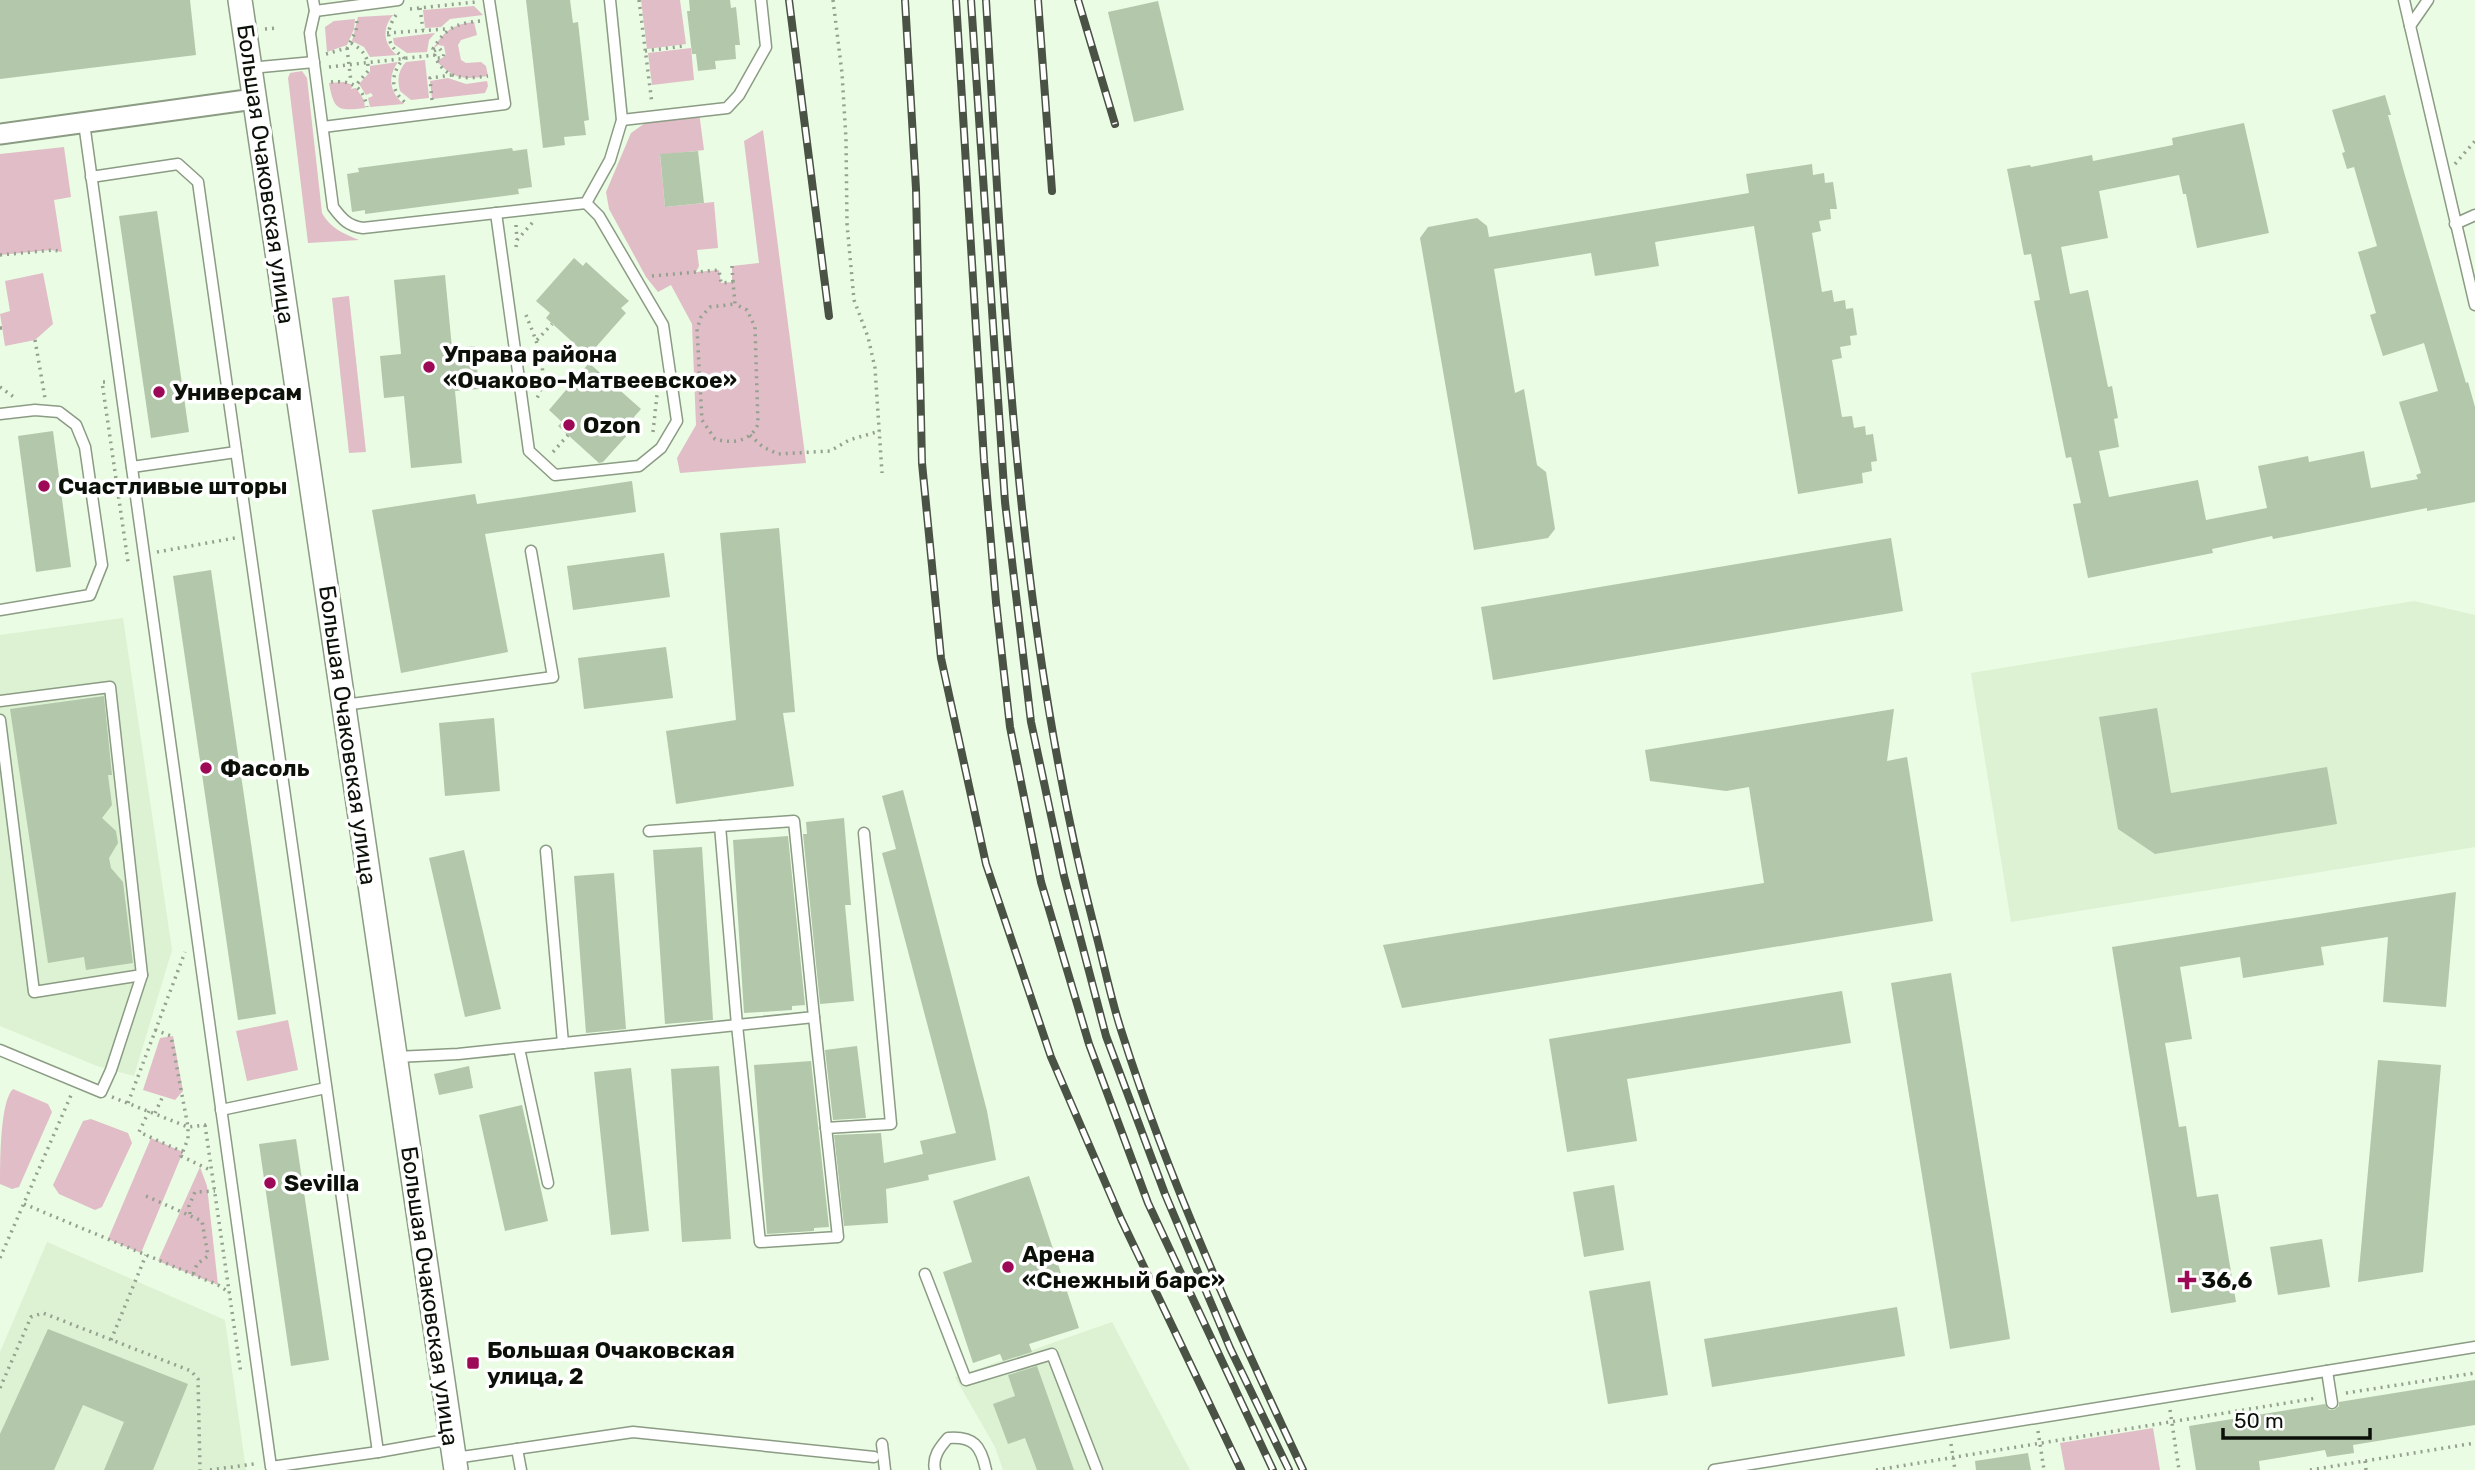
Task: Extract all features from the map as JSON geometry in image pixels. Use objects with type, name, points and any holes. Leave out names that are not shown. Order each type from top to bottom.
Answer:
[{"type":"street","name":"Большая Очаковская улица","points":[[240,0],[454,1456]]},
{"type":"street","points":[[0,134],[254,99]]},
{"type":"lane","points":[[323,127],[505,104],[489,0]]},
{"type":"lane","points":[[586,203],[610,160],[622,120],[610,0]]},
{"type":"lane","points":[[622,120],[727,108],[738,96],[766,47],[761,0]]},
{"type":"lane","points":[[2404,0],[2475,305]]},
{"type":"lane","points":[[2410,26],[2428,0]]},
{"type":"lane","points":[[401,5],[314,5],[310,33],[333,207],[343,220],[352,226],[363,228],[586,203]]},
{"type":"lane","points":[[250,68],[314,62]]},
{"type":"lane","points":[[84,124],[271,1467],[378,1452],[454,1456],[644,1432],[874,1457]]},
{"type":"lane","points":[[91,177],[178,164],[198,182],[378,1452]]},
{"type":"lane","points":[[496,214],[529,451],[555,475],[639,466],[662,448],[677,421],[663,325],[599,216],[586,203]]},
{"type":"lane","points":[[2455,224],[2475,215]]},
{"type":"lane","points":[[0,414],[35,410],[59,412],[76,425],[85,447],[102,565],[90,595],[0,610]]},
{"type":"lane","points":[[132,467],[236,452]]},
{"type":"lane","points":[[343,706],[553,677],[531,551]]},
{"type":"lane","points":[[0,701],[110,687],[142,975],[111,1070],[101,1092],[0,1050]]},
{"type":"lane","points":[[0,720],[34,992],[142,975]]},
{"type":"lane","points":[[649,831],[720,826],[794,821],[838,1237],[760,1242],[737,1025],[720,826]]},
{"type":"lane","points":[[826,1128],[891,1124],[864,833]]},
{"type":"lane","points":[[545,851],[563,1043]]},
{"type":"lane","points":[[395,1057],[519,1048],[814,1017]]},
{"type":"lane","points":[[519,1048],[548,1183]]},
{"type":"lane","points":[[221,1110],[326,1087]]},
{"type":"lane","points":[[925,1274],[966,1380],[1052,1353],[1097,1470]]},
{"type":"lane","points":[[1714,1470],[2475,1347]]},
{"type":"lane","points":[[2327,1371],[2331,1400]]},
{"type":"lane","points":[[935,1470],[938,1448],[948,1438],[963,1437],[973,1441],[983,1456],[986,1470]]},
{"type":"lane","points":[[882,1444],[884,1470]]},
{"type":"lane","points":[[517,1449],[521,1470]]},
{"type":"path","points":[[639,0],[654,116]]},
{"type":"path","points":[[833,0],[842,73],[846,139],[846,224],[854,300],[868,337],[875,368],[882,473]]},
{"type":"path","points":[[392,11],[401,5],[420,8],[475,2],[490,20]]},
{"type":"path","points":[[401,5],[387,33],[395,51],[404,58]]},
{"type":"path","points":[[420,8],[424,30]]},
{"type":"path","points":[[323,54],[347,48],[356,31],[358,15]]},
{"type":"path","points":[[435,55],[439,38],[448,29],[459,23],[490,20]]},
{"type":"path","points":[[387,33],[448,29]]},
{"type":"path","points":[[328,82],[354,84],[368,71],[366,55],[351,43]]},
{"type":"path","points":[[645,51],[684,46]]},
{"type":"path","points":[[347,48],[354,84],[366,100],[368,109]]},
{"type":"path","points":[[329,92],[326,67],[435,55]]},
{"type":"path","points":[[435,55],[452,75]]},
{"type":"path","points":[[399,106],[410,105],[398,95],[393,86],[397,66],[404,58]]},
{"type":"path","points":[[421,103],[432,102],[430,78],[452,75],[465,79],[500,75]]},
{"type":"path","points":[[488,76],[490,85]]},
{"type":"path","points":[[366,100],[373,96]]},
{"type":"path","points":[[356,111],[378,108]]},
{"type":"path","points":[[2444,176],[2475,142]]},
{"type":"path","points":[[496,214],[505,222],[515,221],[515,250]]},
{"type":"path","points":[[517,240],[536,219],[526,220]]},
{"type":"path","points":[[0,255],[54,250],[62,252]]},
{"type":"path","points":[[732,267],[735,304]]},
{"type":"path","points":[[636,278],[719,270],[721,283],[733,282]]},
{"type":"path","points":[[735,304],[747,310],[755,327],[758,424],[755,431],[743,440],[729,443],[715,439],[702,420],[697,329],[701,317],[710,307],[735,304]]},
{"type":"path","points":[[524,309],[536,341],[544,384],[534,402]]},
{"type":"path","points":[[536,341],[552,324]]},
{"type":"path","points":[[35,340],[47,411]]},
{"type":"path","points":[[648,438],[653,432],[657,395],[662,385]]},
{"type":"path","points":[[750,435],[763,447],[778,454],[830,450],[849,440],[880,431]]},
{"type":"path","points":[[544,445],[554,454],[568,435]]},
{"type":"path","points":[[144,554],[248,536]]},
{"type":"path","points":[[128,1103],[186,950]]},
{"type":"path","points":[[155,1030],[171,1036],[188,1127],[188,1139],[181,1156],[212,1171]]},
{"type":"path","points":[[0,1258],[77,1083]]},
{"type":"path","points":[[101,1092],[188,1127],[223,1123]]},
{"type":"path","points":[[155,1114],[163,1096]]},
{"type":"path","points":[[149,1111],[139,1132],[183,1152]]},
{"type":"path","points":[[205,1125],[243,1385]]},
{"type":"path","points":[[190,1216],[189,1206],[195,1192],[215,1191]]},
{"type":"path","points":[[146,1196],[202,1221],[208,1256],[197,1264],[193,1275]]},
{"type":"path","points":[[24,1204],[218,1285],[230,1293]]},
{"type":"path","points":[[111,1340],[146,1255]]},
{"type":"path","points":[[0,1388],[30,1317],[43,1313],[191,1371],[198,1379],[200,1470]]},
{"type":"path","points":[[1876,1470],[2172,1422],[2331,1400],[2475,1373]]},
{"type":"path","points":[[2168,1397],[2179,1470]]},
{"type":"path","points":[[2036,1419],[2044,1470]]},
{"type":"path","points":[[1949,1433],[1955,1470]]},
{"type":"path","points":[[2310,1470],[2475,1443]]},
{"type":"path","points":[[2365,1461],[2366,1470]]},
{"type":"path","points":[[210,1470],[254,1464],[255,1470]]},
{"type":"shaded area","points":[[641,0],[680,0],[686,44],[647,49]]},
{"type":"shaded area","points":[[474,6],[483,15],[450,19],[441,27],[425,28],[423,10]]},
{"type":"shaded area","points":[[393,15],[387,25],[386,36],[389,46],[397,55],[370,57],[364,47],[352,41],[358,17]]},
{"type":"shaded area","points":[[355,19],[347,45],[327,52],[325,27],[334,21]]},
{"type":"shaded area","points":[[474,22],[477,35],[461,40],[458,45],[461,60],[466,63],[481,62],[486,66],[488,76],[459,77],[448,72],[436,61],[446,56],[444,46],[438,45],[433,49],[450,30]]},
{"type":"shaded area","points":[[435,33],[429,40],[427,52],[407,53],[394,44],[393,38]]},
{"type":"shaded area","points":[[691,48],[694,80],[652,85],[648,53]]},
{"type":"shaded area","points":[[425,60],[429,98],[411,100],[400,91],[400,72],[406,62]]},
{"type":"shaded area","points":[[398,62],[391,79],[393,90],[404,104],[370,107],[368,98],[373,96],[371,93],[366,95],[359,84],[370,72],[370,66]]},
{"type":"shaded area","points":[[302,71],[307,78],[322,213],[333,227],[359,240],[308,243],[288,78],[290,73]]},
{"type":"shaded area","points":[[448,78],[466,84],[487,81],[488,86],[485,93],[432,99],[430,81]]},
{"type":"shaded area","points":[[344,82],[353,85],[351,89],[356,88],[364,100],[365,108],[343,109],[335,104],[329,83]]},
{"type":"shaded area","points":[[699,112],[704,150],[660,155],[665,207],[714,202],[718,248],[697,250],[699,266],[696,272],[719,270],[721,283],[732,282],[732,266],[759,263],[744,141],[763,130],[806,463],[680,473],[677,458],[696,425],[692,324],[671,285],[658,292],[646,277],[609,209],[606,192],[631,133],[648,121]]},
{"type":"shaded area","points":[[64,147],[71,197],[54,200],[62,252],[51,250],[0,255],[0,154]]},
{"type":"shaded area","points":[[43,273],[53,324],[35,340],[5,346],[0,314],[10,311],[5,281]]},
{"type":"shaded area","points":[[349,296],[366,452],[349,453],[332,298]]},
{"type":"shaded area","points":[[2414,601],[2475,615],[2475,847],[2011,922],[1971,673]]},
{"type":"shaded area","points":[[123,618],[172,950],[134,1076],[97,1066],[0,1026],[0,635]]},
{"type":"shaded area","points":[[288,1020],[298,1070],[247,1081],[236,1031]]},
{"type":"shaded area","points":[[173,1036],[183,1091],[175,1100],[143,1090],[160,1038]]},
{"type":"shaded area","points":[[13,1089],[48,1104],[52,1112],[19,1187],[12,1189],[0,1184],[0,1174],[3,1119],[5,1106]]},
{"type":"shaded area","points":[[91,1119],[128,1133],[132,1143],[102,1207],[95,1210],[59,1194],[53,1185],[83,1121]]},
{"type":"shaded area","points":[[151,1138],[183,1152],[141,1253],[108,1239]]},
{"type":"shaded area","points":[[200,1167],[207,1186],[218,1285],[158,1261]]},
{"type":"shaded area","points":[[47,1242],[225,1320],[246,1470],[0,1470],[0,1352]]},
{"type":"shaded area","points":[[1112,1322],[1190,1470],[1003,1470],[995,1447],[955,1377]]},
{"type":"shaded area","points":[[2153,1428],[2160,1470],[2065,1470],[2060,1443]]},
{"type":"building","points":[[0,0],[190,0],[196,55],[0,79]]},
{"type":"building","points":[[526,0],[570,0],[573,23],[578,22],[589,120],[584,121],[586,135],[564,137],[565,145],[543,148]]},
{"type":"building","points":[[689,0],[730,0],[731,8],[736,7],[740,45],[735,45],[736,59],[715,61],[716,69],[698,71],[696,54],[692,54],[687,11],[690,11]]},
{"type":"building","points":[[1158,1],[1184,110],[1134,122],[1108,12]]},
{"type":"building","points":[[2385,95],[2404,172],[2475,407],[2475,502],[2427,511],[2427,508],[2273,539],[2272,536],[2212,549],[2213,553],[2088,578],[2073,504],[2081,503],[2071,457],[2066,458],[2034,301],[2040,300],[2031,254],[2024,255],[2007,169],[2092,155],[2093,161],[2173,145],[2172,138],[2244,123],[2269,233],[2197,248],[2186,194],[2183,194],[2179,175],[2099,191],[2108,238],[2061,247],[2070,294],[2088,290],[2108,387],[2112,386],[2118,418],[2114,419],[2119,447],[2099,451],[2109,497],[2198,480],[2206,520],[2267,508],[2258,466],[2308,456],[2309,462],[2364,451],[2371,488],[2418,479],[2416,475],[2421,473],[2399,402],[2438,391],[2424,343],[2383,356],[2370,315],[2376,313],[2358,252],[2377,246],[2354,167],[2347,169],[2342,153],[2345,152],[2332,110]]},
{"type":"building","points":[[512,148],[513,151],[527,149],[532,187],[518,189],[519,194],[365,214],[365,210],[352,212],[347,174],[359,172],[358,168]]},
{"type":"building","points":[[698,151],[704,203],[665,207],[660,154]]},
{"type":"building","points":[[1812,164],[1813,175],[1824,173],[1825,183],[1833,182],[1837,209],[1830,209],[1831,219],[1819,221],[1821,231],[1812,233],[1822,292],[1832,290],[1834,302],[1845,300],[1846,309],[1853,308],[1857,335],[1850,336],[1851,345],[1840,347],[1842,358],[1832,360],[1842,417],[1852,416],[1854,428],[1865,426],[1866,435],[1873,434],[1877,461],[1871,462],[1872,471],[1862,473],[1863,483],[1798,494],[1754,226],[1655,242],[1659,266],[1595,276],[1591,253],[1494,269],[1515,393],[1524,389],[1537,465],[1546,472],[1555,529],[1548,538],[1474,550],[1420,238],[1428,227],[1477,218],[1487,226],[1489,237],[1749,193],[1746,174]]},
{"type":"building","points":[[157,211],[189,432],[151,438],[119,216]]},
{"type":"building","points":[[574,258],[583,266],[586,262],[629,301],[621,308],[626,313],[588,356],[546,318],[550,313],[536,301]]},
{"type":"building","name":"Управа района «Очаково-Матвеевское»","points":[[445,275],[452,348],[475,346],[479,389],[455,391],[462,463],[411,468],[404,396],[384,398],[380,356],[401,354],[394,280]]},
{"type":"building","points":[[589,363],[641,409],[634,417],[639,422],[603,462],[599,463],[558,426],[562,422],[549,410]]},
{"type":"building","points":[[53,431],[71,567],[36,572],[18,436]]},
{"type":"building","points":[[632,481],[636,512],[485,534],[508,652],[401,673],[372,510],[475,494],[477,504]]},
{"type":"building","points":[[779,528],[795,712],[783,713],[794,786],[676,804],[666,731],[736,720],[720,533]]},
{"type":"building","points":[[1891,538],[1903,611],[1493,680],[1481,607]]},
{"type":"building","points":[[664,553],[670,597],[573,610],[567,566]]},
{"type":"building","points":[[211,570],[276,1014],[238,1020],[173,576]]},
{"type":"building","points":[[666,647],[673,698],[584,709],[578,658]]},
{"type":"building","points":[[104,696],[112,775],[108,775],[112,805],[102,818],[116,831],[118,843],[109,858],[111,868],[123,882],[133,963],[86,970],[84,957],[48,963],[10,709]]},
{"type":"building","points":[[2157,708],[2171,793],[2327,767],[2337,824],[2155,854],[2118,829],[2099,717]]},
{"type":"building","points":[[1894,709],[1887,761],[1907,757],[1933,921],[1402,1008],[1383,945],[1764,883],[1749,787],[1726,791],[1650,781],[1645,750]]},
{"type":"building","points":[[494,718],[500,791],[445,796],[439,723]]},
{"type":"building","points":[[903,790],[987,1111],[996,1160],[928,1175],[929,1180],[886,1189],[888,1223],[844,1226],[834,1135],[881,1133],[884,1163],[923,1154],[920,1141],[956,1133],[882,853],[896,849],[882,796]]},
{"type":"building","points":[[844,818],[851,905],[845,905],[854,1001],[820,1004],[803,834],[807,834],[806,822]]},
{"type":"building","points":[[788,836],[805,1005],[792,1006],[792,1010],[744,1013],[733,840]]},
{"type":"building","points":[[702,847],[713,1020],[665,1024],[653,850]]},
{"type":"building","points":[[464,850],[501,1009],[465,1017],[429,858]]},
{"type":"building","points":[[614,873],[626,1029],[586,1033],[574,876]]},
{"type":"building","points":[[2456,892],[2446,1007],[2383,1002],[2388,937],[2321,947],[2324,965],[2243,978],[2240,957],[2180,967],[2192,1039],[2165,1043],[2179,1127],[2186,1126],[2197,1197],[2218,1194],[2236,1302],[2171,1313],[2112,947]]},
{"type":"building","points":[[1951,973],[2010,1339],[1950,1349],[1891,983]]},
{"type":"building","points":[[1842,991],[1851,1043],[1627,1079],[1637,1141],[1567,1152],[1549,1039]]},
{"type":"building","points":[[857,1046],[866,1118],[833,1120],[825,1050]]},
{"type":"building","points":[[2378,1060],[2441,1065],[2423,1272],[2358,1282]]},
{"type":"building","points":[[811,1061],[829,1227],[814,1228],[814,1231],[767,1234],[754,1065]]},
{"type":"building","points":[[469,1066],[473,1088],[439,1095],[434,1074]]},
{"type":"building","points":[[719,1066],[731,1239],[682,1242],[671,1069]]},
{"type":"building","points":[[631,1068],[649,1231],[611,1235],[594,1072]]},
{"type":"building","points":[[522,1105],[548,1221],[505,1231],[479,1115]]},
{"type":"building","points":[[296,1139],[329,1360],[291,1366],[259,1144]]},
{"type":"building","name":"Арена «Снежный барс»","points":[[1029,1176],[1079,1328],[1029,1344],[1032,1352],[1003,1361],[1000,1354],[973,1363],[943,1272],[972,1262],[953,1201]]},
{"type":"building","points":[[1614,1185],[1624,1250],[1584,1257],[1573,1192]]},
{"type":"building","points":[[2322,1239],[2330,1287],[2278,1295],[2270,1247]]},
{"type":"building","points":[[1650,1281],[1668,1395],[1608,1404],[1589,1291]]},
{"type":"building","points":[[1897,1307],[1905,1356],[1712,1387],[1704,1339]]},
{"type":"building","points":[[48,1329],[188,1384],[153,1470],[104,1470],[124,1422],[83,1405],[54,1470],[0,1470],[0,1434]]},
{"type":"building","points":[[1037,1366],[1074,1470],[1037,1470],[1025,1438],[1008,1444],[993,1404],[1015,1396],[1008,1375]]},
{"type":"building","points":[[2475,1380],[2475,1425],[2353,1445],[2354,1453],[2327,1457],[2325,1450],[2259,1461],[2260,1470],[2196,1470],[2189,1426],[2325,1404],[2329,1410],[2334,1410],[2339,1406],[2339,1402]]},
{"type":"building","points":[[2028,1453],[2031,1470],[1976,1470],[1975,1461]]},
{"type":"railway","points":[[789,0],[829,316]]},
{"type":"railway","points":[[905,0],[916,189],[922,463],[941,658],[986,864],[1051,1057],[1121,1219],[1241,1470]]},
{"type":"railway","points":[[956,0],[984,460],[996,602],[1010,727],[1041,882],[1089,1044],[1148,1203],[1273,1470]]},
{"type":"railway","points":[[971,0],[1005,502],[1031,722],[1064,876],[1106,1036],[1165,1194],[1230,1348],[1289,1470]]},
{"type":"railway","points":[[986,0],[1018,468],[1047,701],[1068,816],[1114,1008],[1161,1145],[1205,1255],[1303,1470]]},
{"type":"railway","points":[[1038,0],[1052,191]]},
{"type":"railway","points":[[1078,0],[1115,124]]},
{"type":"place","name":"Управа района «Очаково-Матвеевское»","points":[[429,367]]},
{"type":"place","name":"Универсам","points":[[159,392]]},
{"type":"place","name":"Ozon","points":[[569,425]]},
{"type":"place","name":"Счастливые шторы","points":[[44,486]]},
{"type":"place","name":"Фасоль","points":[[206,768]]},
{"type":"place","name":"Sevilla","points":[[270,1183]]},
{"type":"place","name":"Арена «Снежный барс»","points":[[1008,1267]]},
{"type":"place","name":"36,6","points":[[2187,1280]]},
{"type":"place","name":"Большая Очаковская улица, 2","points":[[473,1363]]}]
